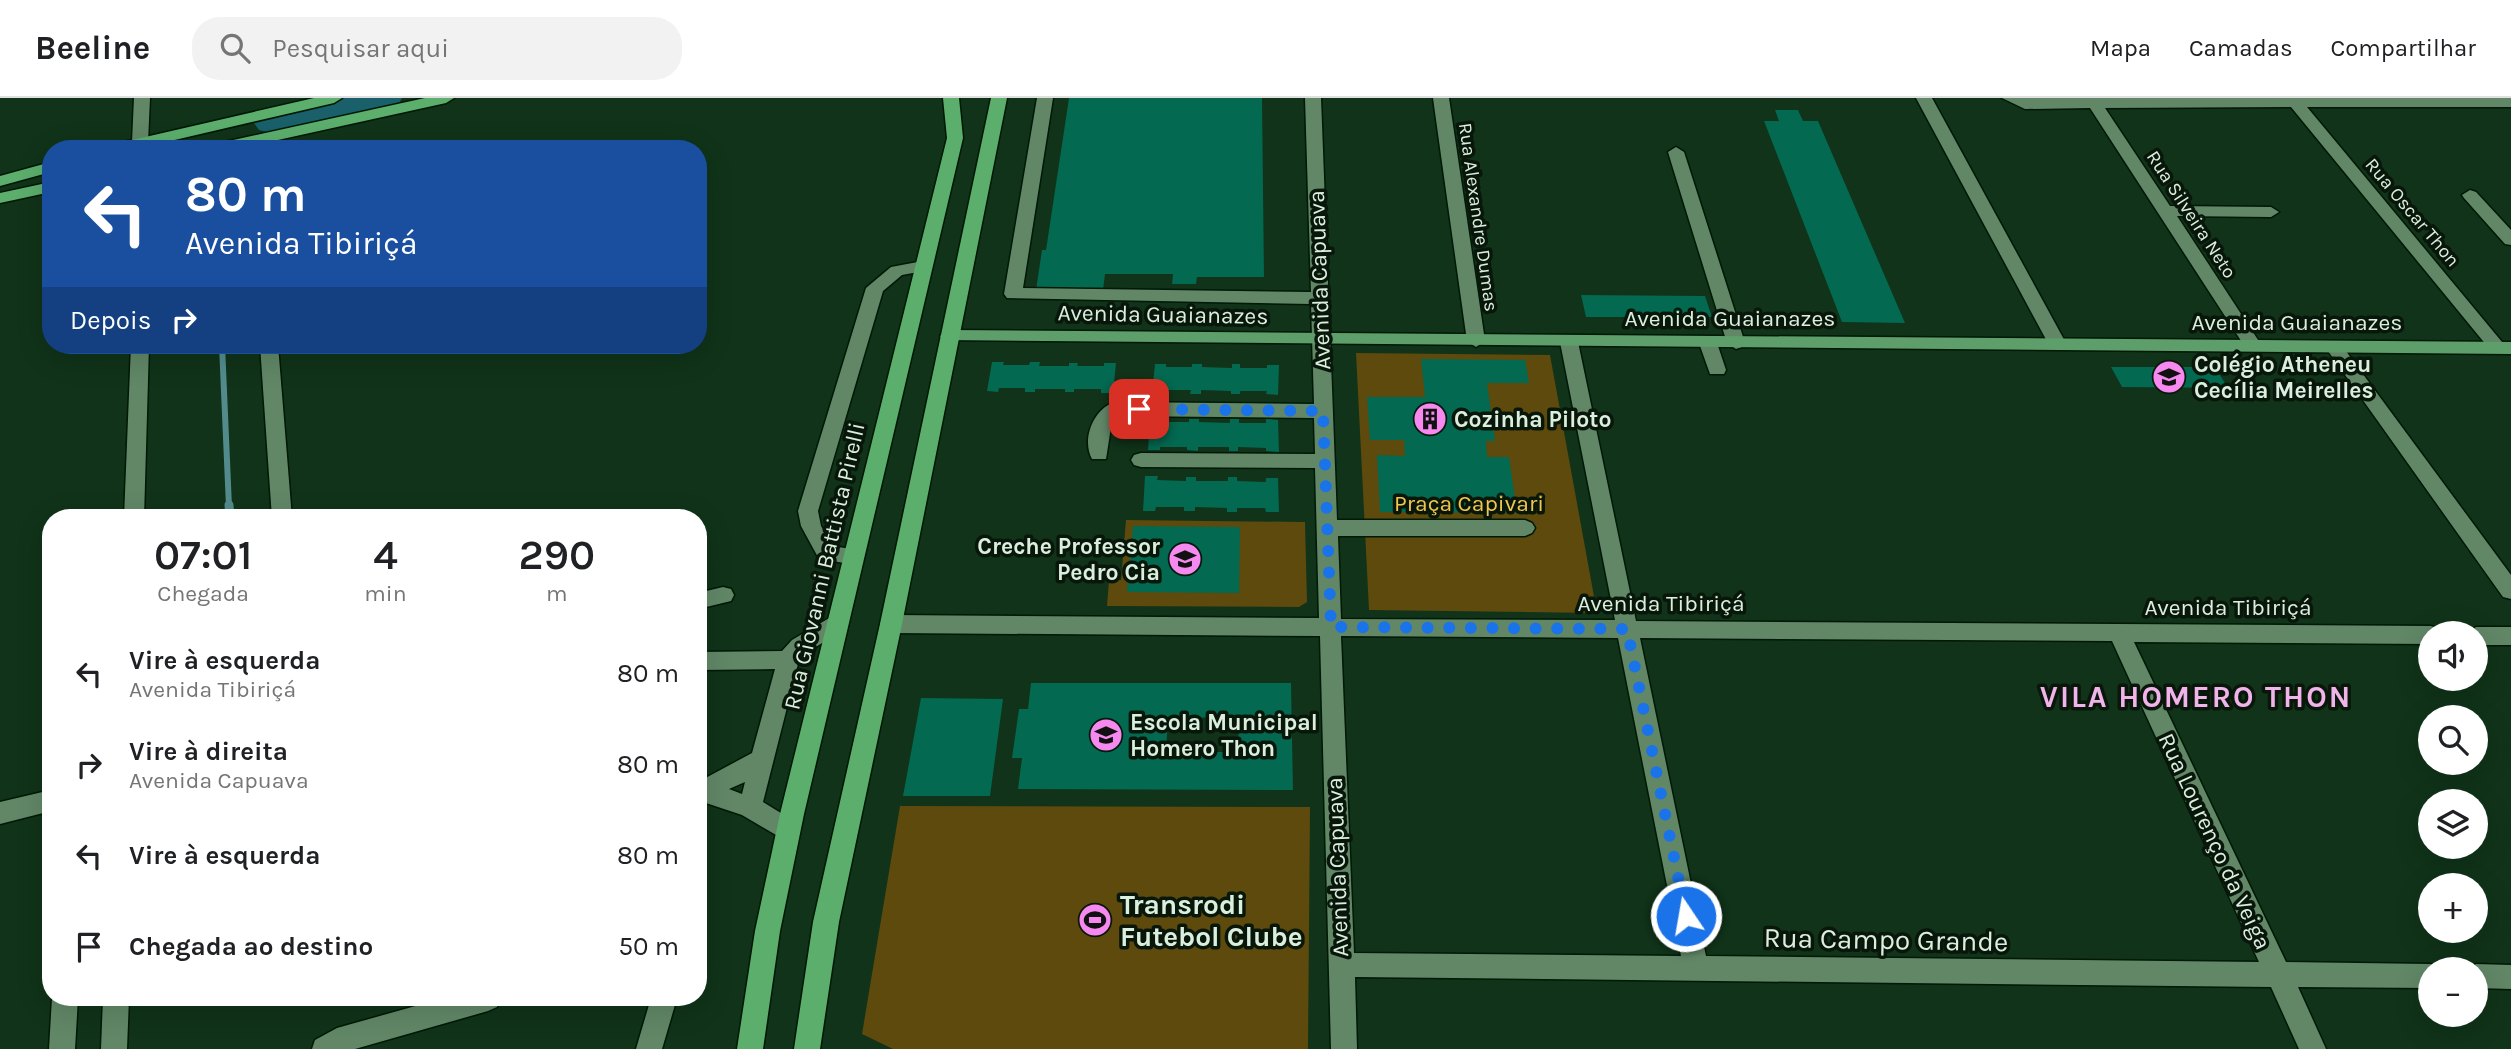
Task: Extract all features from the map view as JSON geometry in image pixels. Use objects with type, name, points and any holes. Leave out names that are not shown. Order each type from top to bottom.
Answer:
[{"type":"highway","points":[[149,140],[334,98]]},
{"type":"highway","points":[[256,140],[446,98]]},
{"type":"highway","name":"Rua Giovanni Battista Pirelli","points":[[750,1049],[769,921],[788,831],[851,556],[955,138],[951,98]]},
{"type":"highway","points":[[813,1045],[826,922],[891,624],[999,98]]},
{"type":"highway","points":[[0,181],[42,169]]},
{"type":"highway","points":[[0,198],[42,189]]},
{"type":"main road","name":"Avenida Guaianazes","points":[[949,336],[2505,348]]},
{"type":"street","points":[[140,140],[142,98]]},
{"type":"street","points":[[1045,98],[1013,294],[1320,298]]},
{"type":"street","name":"Avenida Capuava","points":[[1313,98],[1344,1049]]},
{"type":"street","name":"Rua Alexandre Dumas","points":[[1441,98],[1476,341]]},
{"type":"street","points":[[1924,98],[2058,345]]},
{"type":"street","points":[[2018,101],[2095,104],[2511,102]]},
{"type":"street","name":"Rua Silveira Neto","points":[[2095,104],[2253,346]]},
{"type":"street","name":"Rua Oscar Thon","points":[[2296,104],[2505,348]]},
{"type":"street","points":[[1676,152],[1736,343]]},
{"type":"street","points":[[2470,195],[2511,240]]},
{"type":"street","points":[[2165,211],[2271,212]]},
{"type":"street","points":[[851,556],[826,553],[811,526],[808,511],[874,288],[897,271],[923,266]]},
{"type":"street","points":[[1569,342],[1696,969]]},
{"type":"street","points":[[1709,343],[1717,370]]},
{"type":"street","points":[[2334,347],[2511,590]]},
{"type":"street","points":[[134,509],[140,354]]},
{"type":"street","points":[[270,354],[281,509]]},
{"type":"street","points":[[1099,454],[1103,417],[1107,411],[1115,409],[1323,411]]},
{"type":"street","points":[[1141,460],[1325,461]]},
{"type":"street","points":[[1327,528],[1525,528]]},
{"type":"street","points":[[707,599],[723,595]]},
{"type":"street","points":[[750,807],[788,660],[800,646],[836,623]]},
{"type":"street","name":"Avenida Tibiriçá","points":[[891,624],[2418,635]]},
{"type":"street","name":"Rua Lourenço da Veiga","points":[[2119,633],[2313,1049]]},
{"type":"street","points":[[2488,636],[2511,636]]},
{"type":"street","points":[[707,661],[788,660]]},
{"type":"street","points":[[707,789],[764,758]]},
{"type":"street","points":[[707,794],[750,807],[788,831]]},
{"type":"street","points":[[0,813],[42,802]]},
{"type":"street","name":"Rua Campo Grande","points":[[1340,965],[2418,976]]},
{"type":"street","points":[[2488,976],[2511,977]]},
{"type":"street","points":[[62,1049],[65,1006]]},
{"type":"street","points":[[114,1049],[116,1006]]},
{"type":"street","points":[[325,1049],[337,1041],[460,1006]]},
{"type":"street","points":[[649,1049],[662,1006]]},
{"type":"green space","name":"Praça Capivari","points":[[1356,353],[1550,355],[1597,613],[1369,610]]},
{"type":"green space","points":[[1126,520],[1305,522],[1307,602],[1299,607],[1107,606],[1109,580],[1121,580]]},
{"type":"green space","name":"Transrodi Futebol Clube","points":[[900,806],[1310,807],[1308,1049],[893,1049],[862,1034]]},
{"type":"building","points":[[1069,98],[1262,98],[1264,277],[1197,277],[1196,284],[1172,284],[1173,274],[1105,274],[1103,290],[1036,290],[1042,250],[1046,250]]},
{"type":"building","points":[[1775,110],[1798,110],[1803,121],[1818,121],[1905,323],[1842,322],[1764,121],[1779,121]]},
{"type":"building","points":[[1581,295],[1705,296],[1712,317],[1586,317]]},
{"type":"building","name":"Cozinha Piloto","points":[[1421,359],[1525,360],[1529,383],[1487,383],[1495,441],[1486,441],[1487,457],[1509,457],[1517,513],[1380,512],[1377,455],[1405,456],[1404,440],[1370,440],[1367,397],[1425,397]]},
{"type":"building","points":[[992,362],[1004,362],[1003,365],[1029,365],[1030,362],[1040,362],[1039,366],[1069,366],[1069,363],[1078,363],[1077,366],[1104,366],[1104,363],[1116,363],[1113,393],[1101,393],[1101,389],[1074,389],[1074,392],[1065,392],[1065,389],[1035,389],[1035,392],[1025,392],[1025,388],[999,388],[998,392],[987,391]]},
{"type":"building","points":[[1155,364],[1166,364],[1166,367],[1192,367],[1192,364],[1202,364],[1202,367],[1232,368],[1232,364],[1240,364],[1240,368],[1279,365],[1278,395],[1266,394],[1267,391],[1240,391],[1240,394],[1231,394],[1231,391],[1201,390],[1201,394],[1190,394],[1191,390],[1164,390],[1164,393],[1152,393]]},
{"type":"building","name":"Colégio Atheneu Cecília Meirelles","points":[[2111,367],[2215,367],[2228,388],[2122,387]]},
{"type":"building","points":[[1150,418],[1162,418],[1162,422],[1189,422],[1189,419],[1199,419],[1199,422],[1230,423],[1230,419],[1239,419],[1239,423],[1266,423],[1266,419],[1278,420],[1279,452],[1266,451],[1266,448],[1238,447],[1238,451],[1229,451],[1229,447],[1198,447],[1198,451],[1187,450],[1187,447],[1148,450]]},
{"type":"building","points":[[1145,476],[1158,476],[1157,480],[1186,481],[1186,477],[1196,477],[1196,481],[1228,481],[1228,477],[1237,477],[1237,481],[1266,482],[1266,478],[1278,478],[1279,512],[1266,512],[1265,508],[1237,508],[1237,512],[1227,512],[1227,508],[1195,507],[1195,511],[1184,511],[1184,507],[1156,507],[1155,511],[1143,511]]},
{"type":"building","name":"Creche Professor Pedro Cia","points":[[1133,526],[1240,527],[1239,593],[1127,592]]},
{"type":"building","points":[[1031,683],[1291,683],[1293,790],[1018,789],[1022,758],[1012,758],[1019,709],[1028,709]],"holes":[[[1168,717],[1239,718],[1238,752],[1166,752]]]},
{"type":"building","points":[[921,698],[1003,699],[990,796],[903,796]]},
{"type":"waterway","points":[[271,123],[386,98]]},
{"type":"waterway","points":[[222,354],[229,507]]},
{"type":"waterway","points":[[229,505],[229,509]]},
{"type":"place","name":"Colégio Atheneu Cecília Meirelles","points":[[2169,377]]},
{"type":"place","name":"Cozinha Piloto","points":[[1430,419]]},
{"type":"place","name":"Creche Professor Pedro Cia","points":[[1185,559]]},
{"type":"place","name":"Escola Municipal Homero Thon","points":[[1106,735]]},
{"type":"place","name":"Transrodi Futebol Clube","points":[[1095,920]]},
{"type":"district","name":"VILA HOMERO THON","points":[[2196,697]]},
{"type":"route","points":[[1139,409],[1323,411],[1331,627],[1627,629],[1686,916]]}]
